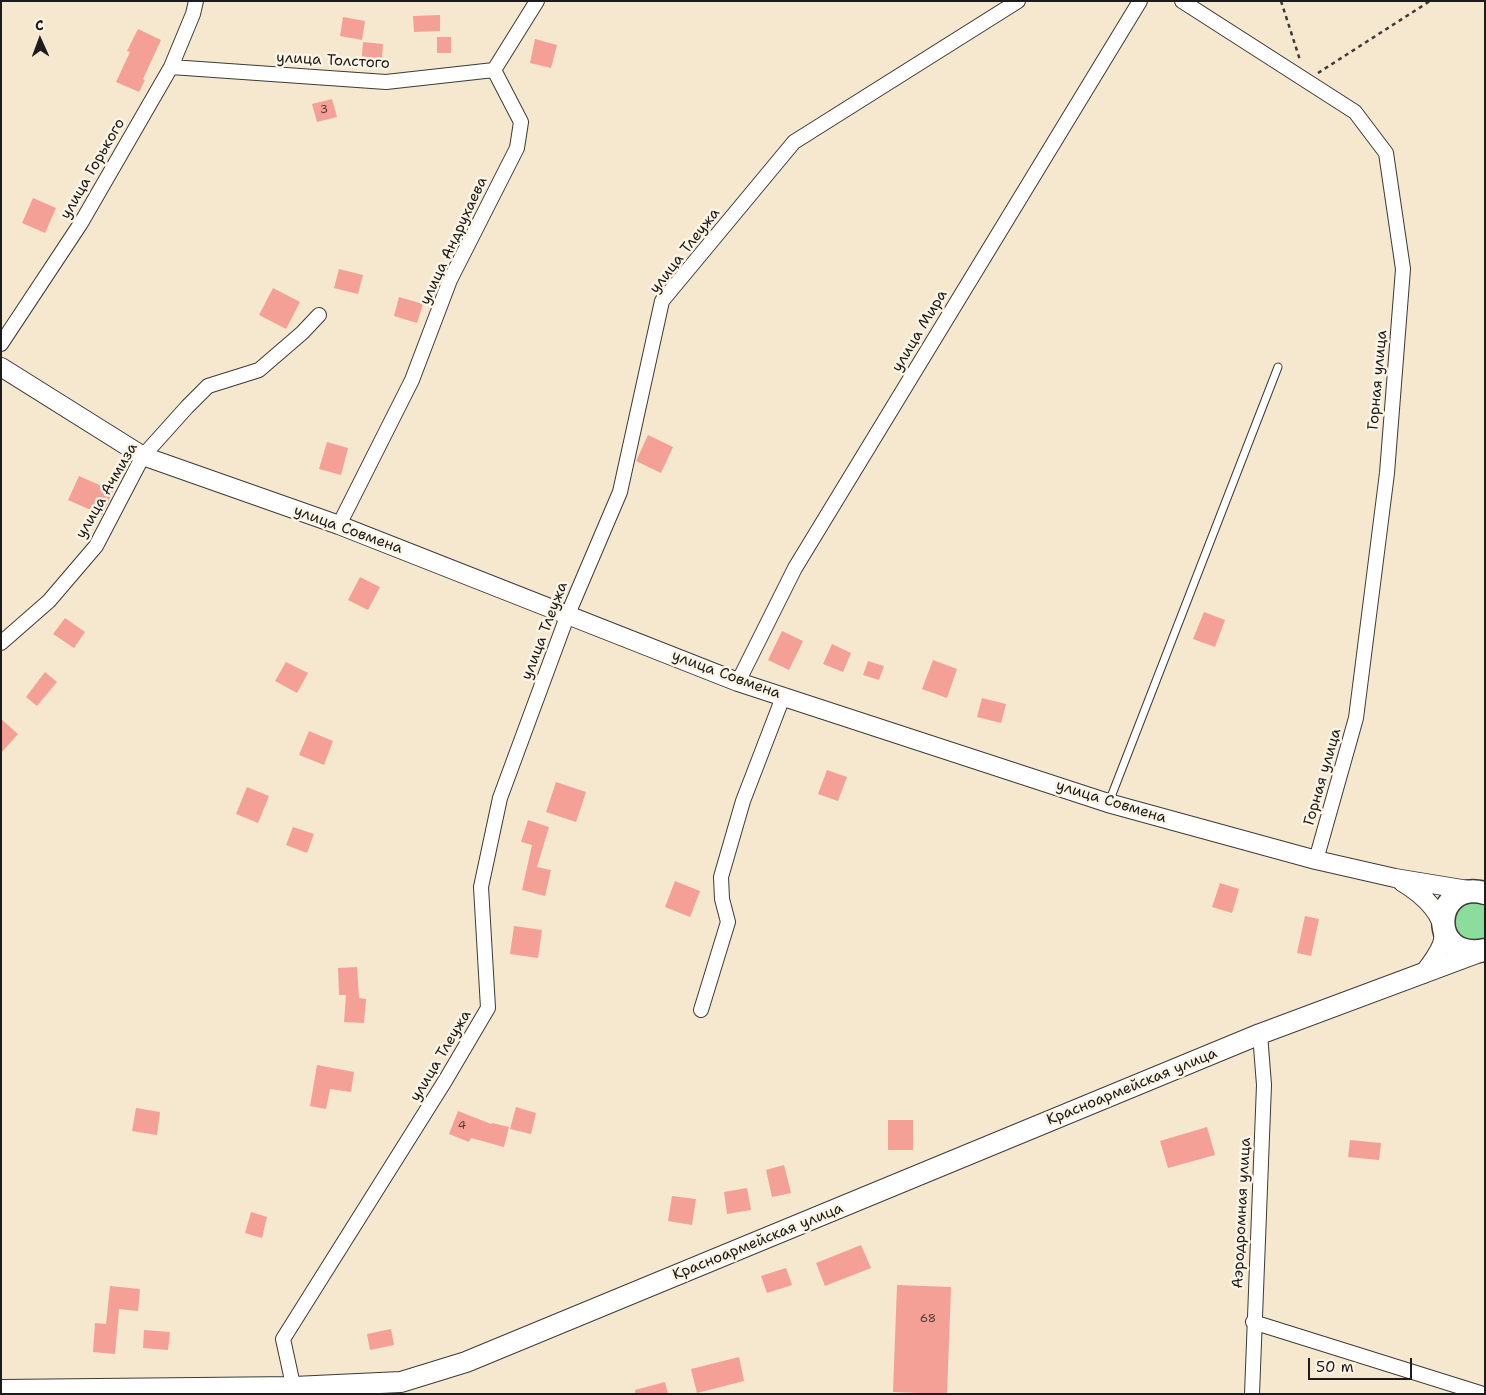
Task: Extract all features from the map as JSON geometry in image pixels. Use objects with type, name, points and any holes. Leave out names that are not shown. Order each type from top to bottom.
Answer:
[{"type":"main road","points":[[1482,892],[1461,893],[1450,901],[1443,913],[1443,927],[1448,940],[1458,949],[1472,952],[1485,950]]},
{"type":"main road","name":"Красноармейская улица","points":[[1,1390],[295,1390],[402,1382],[466,1362],[1260,1034],[1485,950]]},
{"type":"street","name":"улица Горького","points":[[1,344],[81,222],[171,67],[193,14],[196,1]]},
{"type":"street","points":[[494,70],[537,1]]},
{"type":"street","name":"улица Тлеужа","points":[[295,1390],[284,1339],[446,1081],[488,1008],[481,887],[500,798],[568,614],[620,492],[662,301],[794,142],[1018,1]]},
{"type":"street","name":"улица Мира","points":[[738,682],[795,568],[1140,1]]},
{"type":"street","name":"Горная улица","points":[[1182,1],[1355,112],[1386,153],[1403,269],[1387,472],[1356,718],[1316,860]]},
{"type":"street","name":"улица Толстого","points":[[171,67],[386,82],[494,70]]},
{"type":"street","name":"улица Андрухаева","points":[[339,525],[412,380],[450,280],[517,148],[521,122],[494,70]]},
{"type":"street","name":"улица Ачмиза","points":[[1,643],[49,601],[96,546],[143,456],[208,386],[260,370],[302,333],[319,315]]},
{"type":"street","name":"улица Совмена","points":[[1,367],[143,456],[339,525],[738,682],[1108,803],[1316,860],[1395,878],[1482,892]]},
{"type":"street","points":[[702,1010],[728,922],[722,900],[721,877],[743,801],[783,697]]},
{"type":"street","points":[[1395,878],[1418,892],[1433,907],[1443,927],[1442,942],[1439,950],[1422,974]]},
{"type":"street","name":"Аэродромная улица","points":[[1252,1394],[1264,1085],[1260,1034]]},
{"type":"street","points":[[1254,1322],[1483,1394]]},
{"type":"lane","points":[[1108,803],[1278,367]]},
{"type":"path","points":[[1280,1],[1306,81],[1430,1]]},
{"type":"green space","points":[[1485,900],[1485,943],[1455,937],[1450,914],[1461,901]]},
{"type":"building","points":[[440,15],[440,31],[414,32],[413,16]]},
{"type":"building","points":[[343,17],[365,21],[362,40],[340,36]]},
{"type":"building","points":[[138,29],[161,40],[139,92],[116,82],[130,52],[127,51]]},
{"type":"building","points":[[437,37],[451,37],[451,53],[437,53]]},
{"type":"building","points":[[535,39],[557,45],[551,68],[530,63]]},
{"type":"building","points":[[363,42],[383,44],[381,68],[361,67]]},
{"type":"building","points":[[332,99],[337,117],[317,122],[312,104]]},
{"type":"building","points":[[33,198],[56,208],[45,233],[22,223]]},
{"type":"building","points":[[339,269],[363,275],[358,294],[334,288]]},
{"type":"building","points":[[273,288],[300,302],[286,329],[259,315]]},
{"type":"building","points":[[399,297],[423,304],[417,323],[394,316]]},
{"type":"building","points":[[648,435],[673,447],[661,473],[636,461]]},
{"type":"building","points":[[327,442],[348,448],[341,475],[319,469]]},
{"type":"building","points":[[79,476],[113,491],[102,515],[68,500]]},
{"type":"building","points":[[360,577],[380,587],[368,610],[348,600]]},
{"type":"building","points":[[1204,612],[1225,620],[1215,647],[1193,639]]},
{"type":"building","points":[[65,618],[85,632],[74,648],[53,634]]},
{"type":"building","points":[[782,631],[803,641],[789,670],[768,660]]},
{"type":"building","points":[[832,644],[851,653],[843,672],[823,664]]},
{"type":"building","points":[[933,660],[957,669],[947,698],[922,689]]},
{"type":"building","points":[[868,661],[884,666],[879,680],[863,675]]},
{"type":"building","points":[[286,662],[308,673],[297,693],[275,681]]},
{"type":"building","points":[[45,672],[57,682],[37,706],[26,697]]},
{"type":"building","points":[[982,698],[1006,704],[1001,723],[977,717]]},
{"type":"building","points":[[1,719],[18,734],[1,753]]},
{"type":"building","points":[[309,731],[333,741],[324,765],[299,755]]},
{"type":"building","points":[[827,770],[847,777],[838,801],[818,794]]},
{"type":"building","points":[[556,782],[586,792],[576,822],[546,812]]},
{"type":"building","points":[[247,787],[269,796],[258,823],[236,814]]},
{"type":"building","points":[[528,820],[549,827],[537,867],[551,870],[545,896],[522,890],[532,845],[521,842]]},
{"type":"building","points":[[293,827],[314,834],[307,853],[286,845]]},
{"type":"building","points":[[675,881],[700,891],[690,917],[665,907]]},
{"type":"building","points":[[1220,883],[1239,889],[1232,913],[1212,907]]},
{"type":"building","points":[[1305,916],[1319,919],[1311,956],[1297,953]]},
{"type":"building","points":[[514,926],[542,930],[538,958],[510,954]]},
{"type":"building","points":[[357,967],[359,998],[366,999],[364,1023],[344,1022],[346,995],[339,995],[338,968]]},
{"type":"building","points":[[317,1065],[354,1072],[351,1092],[330,1089],[326,1109],[310,1106]]},
{"type":"building","points":[[516,1107],[536,1113],[531,1134],[510,1129]]},
{"type":"building","points":[[136,1108],[160,1112],[157,1135],[132,1131]]},
{"type":"building","points":[[458,1111],[491,1124],[509,1127],[504,1147],[471,1138],[469,1142],[449,1134]]},
{"type":"building","points":[[888,1120],[913,1120],[913,1150],[888,1150]]},
{"type":"building","points":[[1207,1127],[1215,1155],[1168,1168],[1160,1141]]},
{"type":"building","points":[[1350,1140],[1381,1143],[1379,1160],[1348,1157]]},
{"type":"building","points":[[784,1165],[791,1193],[772,1197],[766,1170]]},
{"type":"building","points":[[747,1188],[751,1210],[727,1214],[724,1192]]},
{"type":"building","points":[[672,1196],[696,1199],[692,1225],[668,1221]]},
{"type":"building","points":[[251,1212],[267,1217],[262,1238],[245,1233]]},
{"type":"building","points":[[861,1245],[871,1268],[825,1286],[816,1263]]},
{"type":"building","points":[[786,1268],[792,1285],[767,1293],[761,1276]]},
{"type":"building","points":[[897,1285],[951,1287],[947,1394],[893,1392]]},
{"type":"building","points":[[110,1286],[140,1289],[138,1311],[119,1309],[115,1354],[93,1352],[95,1323],[106,1324]]},
{"type":"building","points":[[391,1329],[394,1345],[370,1350],[367,1334]]},
{"type":"building","points":[[144,1330],[170,1332],[168,1350],[143,1348]]},
{"type":"building","points":[[739,1357],[744,1381],[697,1393],[691,1369]]},
{"type":"building","points":[[665,1382],[668,1394],[635,1394],[635,1390]]}]
